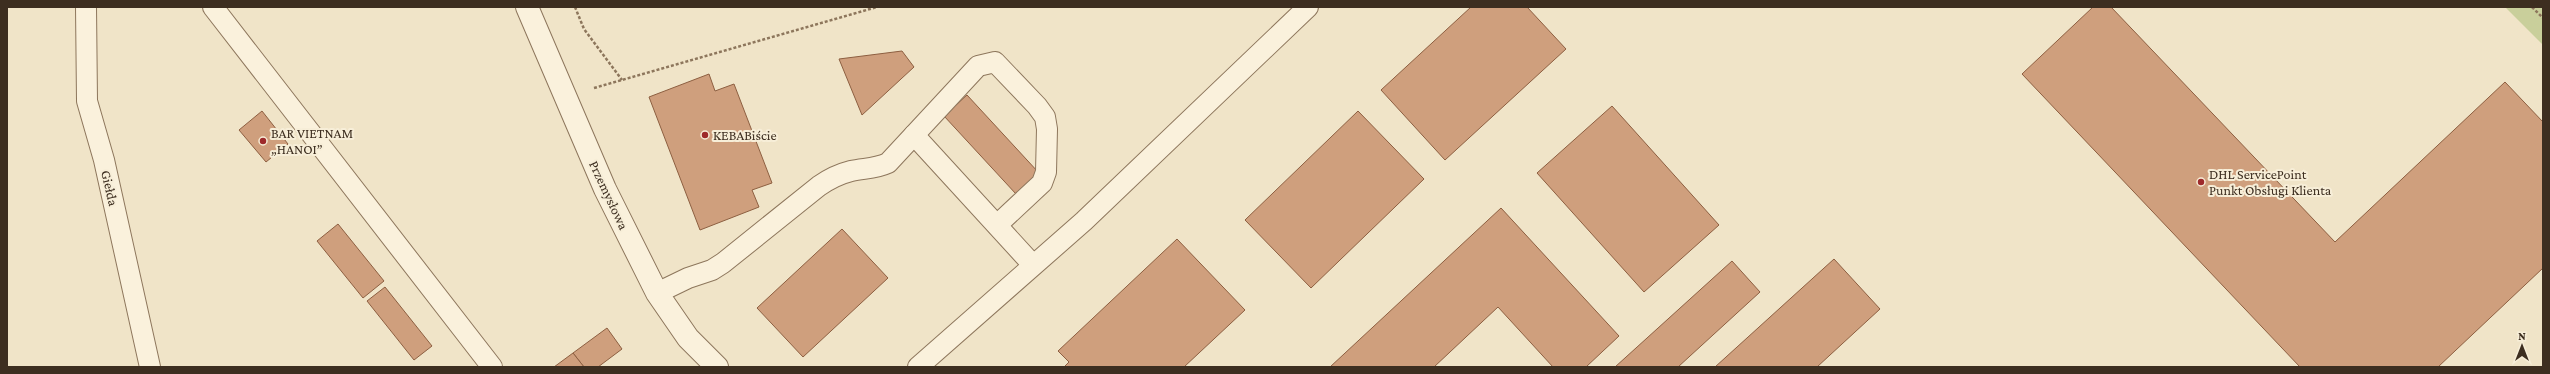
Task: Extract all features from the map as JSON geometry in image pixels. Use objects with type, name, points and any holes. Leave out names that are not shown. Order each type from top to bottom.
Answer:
[{"type":"street","name":"Przemysłowa","points":[[527,7],[605,189],[657,293],[688,338],[717,367]]},
{"type":"lane","name":"Giełda","points":[[86,7],[87,101],[104,160],[150,367]]},
{"type":"lane","points":[[213,7],[492,367]]},
{"type":"lane","points":[[918,367],[1084,221],[1308,7]]},
{"type":"lane","points":[[657,293],[723,264],[834,176],[851,171],[879,168],[888,163],[978,66],[986,62],[995,62],[1037,106],[1045,117],[1047,129],[1046,172],[1042,183],[997,225]]},
{"type":"lane","points":[[914,135],[1033,265]]},
{"type":"path","points":[[575,7],[584,29],[622,80]]},
{"type":"path","points":[[565,97],[877,7]]},
{"type":"path","points":[[2532,7],[2543,18]]},
{"type":"green space","points":[[2505,7],[2543,7],[2543,45]]},
{"type":"building","points":[[1471,7],[1527,7],[1566,49],[1445,160],[1381,90]]},
{"type":"building","name":"DHL ServicePoint Punkt Obsługi Klienta","points":[[2093,7],[2111,7],[2335,242],[2505,82],[2543,122],[2543,268],[2438,367],[2300,367],[2022,74]]},
{"type":"building","points":[[902,51],[914,67],[862,115],[839,59]]},
{"type":"building","points":[[709,74],[715,91],[734,84],[772,183],[752,190],[759,207],[700,230],[649,97]]},
{"type":"building","points":[[967,95],[1039,173],[1016,194],[944,116]]},
{"type":"building","points":[[1612,106],[1719,225],[1644,292],[1537,173]]},
{"type":"building","points":[[262,111],[288,144],[266,162],[239,130]]},
{"type":"building","points":[[1358,111],[1424,179],[1311,288],[1245,220]]},
{"type":"building","points":[[1501,208],[1619,336],[1586,367],[1553,367],[1498,307],[1434,367],[1330,367]]},
{"type":"building","points":[[338,224],[384,281],[363,298],[317,241]]},
{"type":"building","points":[[842,229],[888,278],[803,357],[757,308]]},
{"type":"building","points":[[1177,239],[1245,310],[1184,367],[1064,367],[1069,362],[1058,351]]},
{"type":"building","points":[[1834,259],[1880,309],[1817,367],[1715,367]]},
{"type":"building","points":[[1732,261],[1760,292],[1678,367],[1615,367]]},
{"type":"building","points":[[385,287],[432,346],[414,360],[367,301]]},
{"type":"building","points":[[607,328],[622,349],[598,367],[584,367],[573,353]]},
{"type":"building","points":[[573,353],[584,367],[554,367]]},
{"type":"place","name":"KEBABiście","points":[[705,135]]},
{"type":"place","name":"BAR VIETNAM „HANOI”","points":[[263,141]]},
{"type":"place","name":"DHL ServicePoint Punkt Obsługi Klienta","points":[[2201,182]]}]
